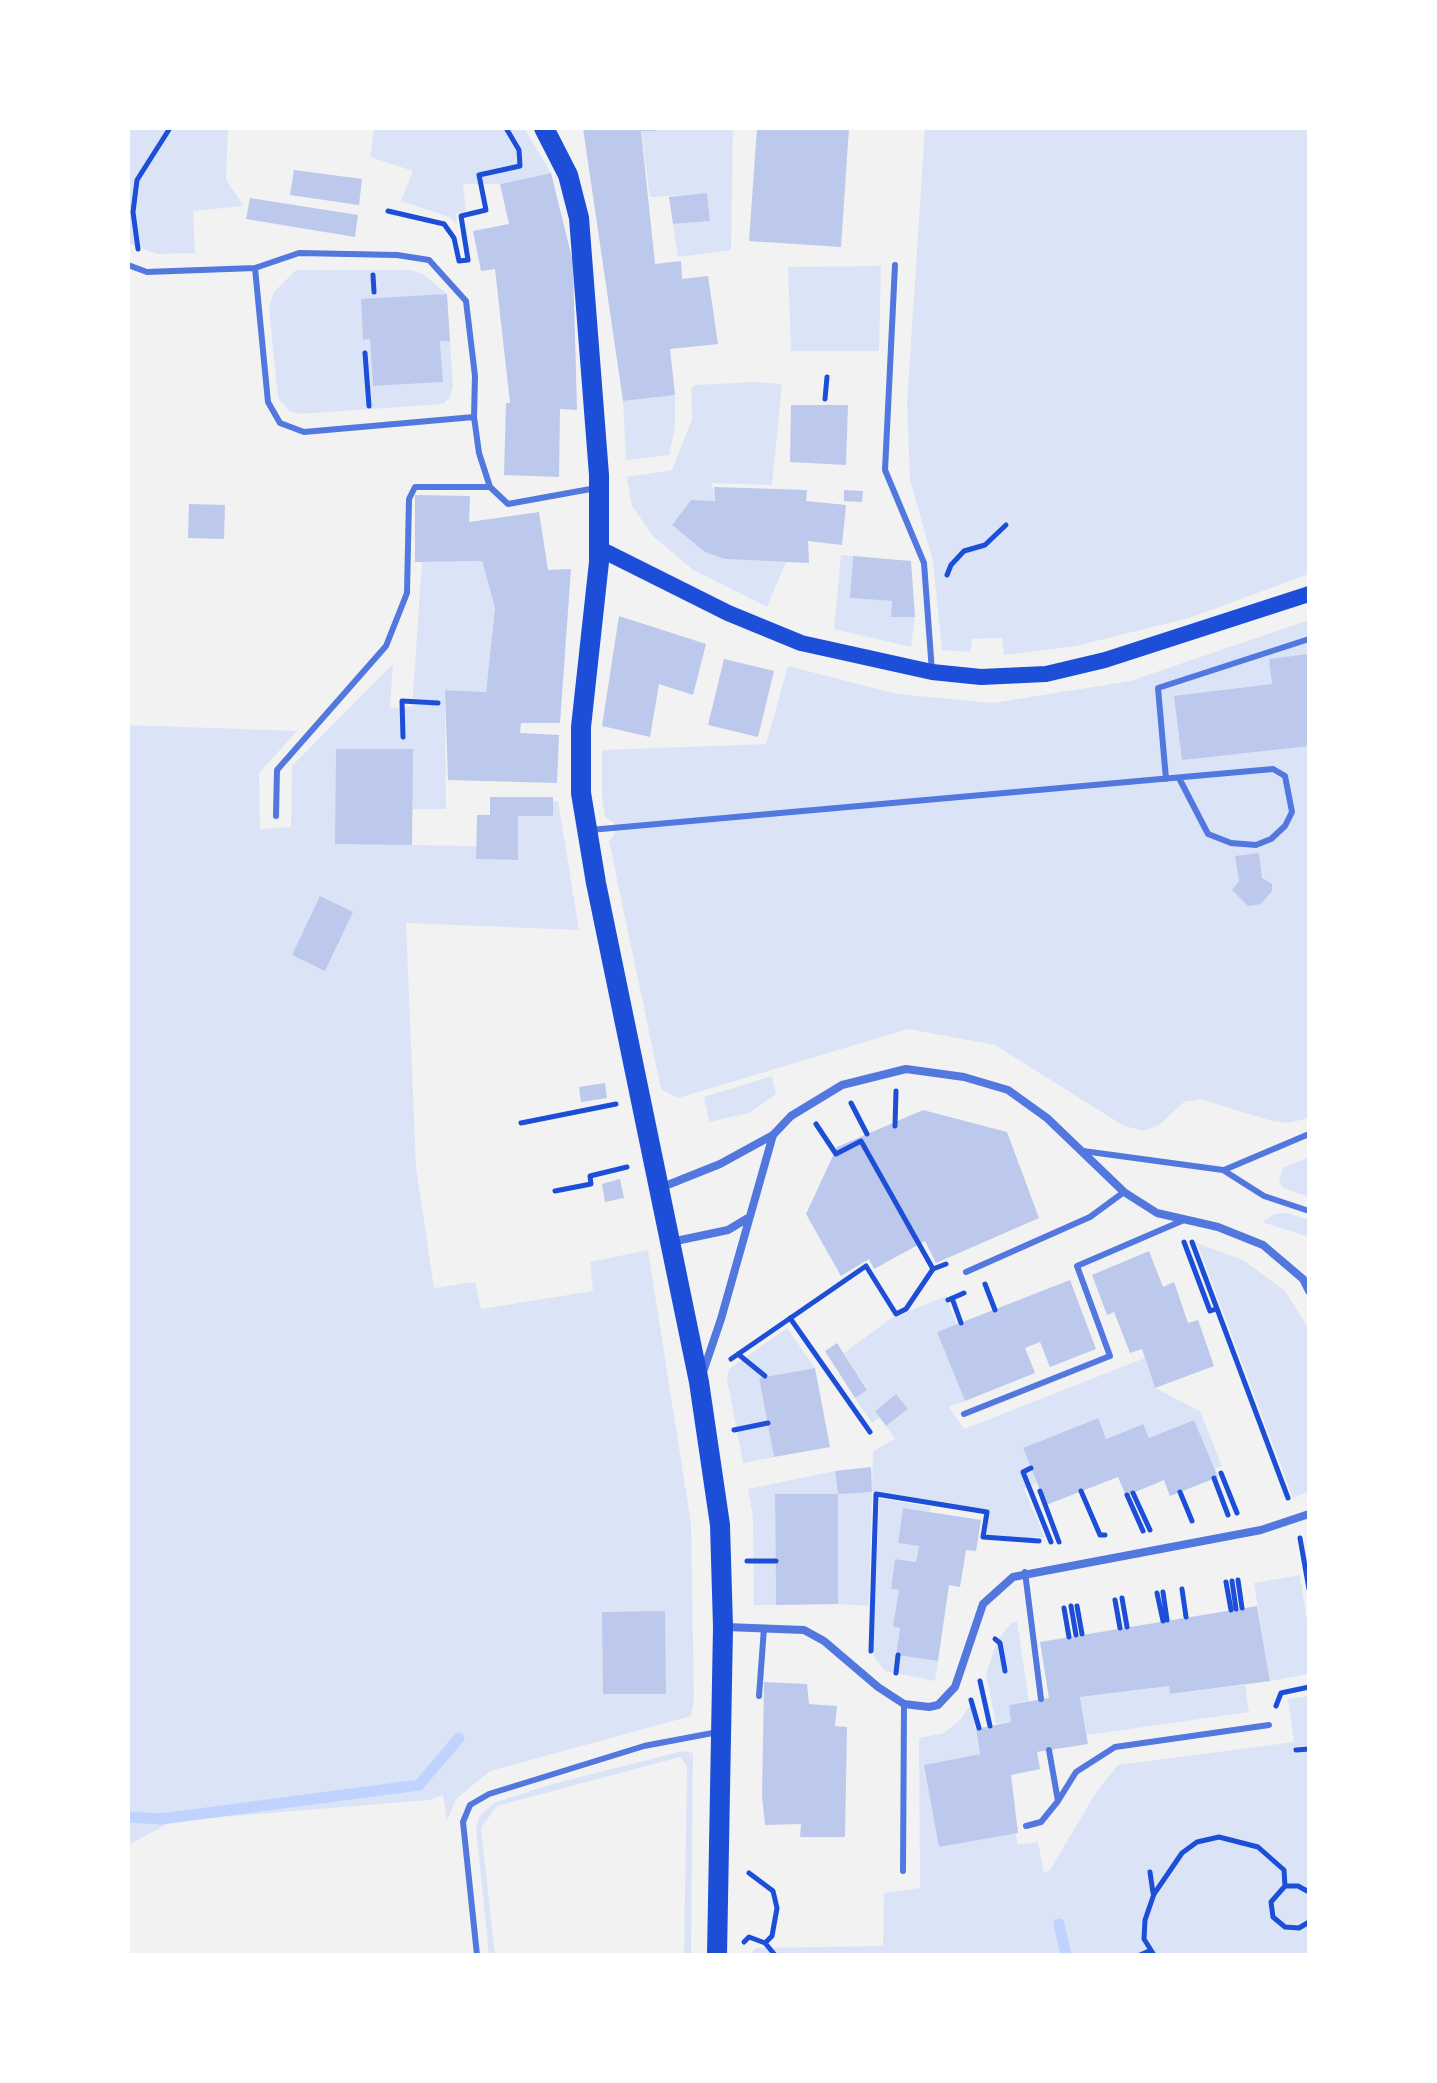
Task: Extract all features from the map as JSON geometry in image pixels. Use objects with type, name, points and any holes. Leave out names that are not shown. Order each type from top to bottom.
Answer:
[{"type":"main road","points":[[544,128],[568,175],[581,233],[599,487],[600,549],[580,739],[587,831],[699,1382],[720,1525],[723,1627],[717,1955]]},
{"type":"main road","points":[[600,549],[728,613],[801,643],[932,672],[1002,679],[1046,674],[1105,660],[1309,594]]},
{"type":"street","points":[[659,1188],[720,1164],[773,1135],[791,1116],[842,1085],[906,1069],[964,1077],[1008,1090],[1047,1118],[1124,1192],[1157,1213],[1218,1227],[1263,1245],[1303,1279],[1309,1291]]},
{"type":"street","points":[[699,1382],[724,1311],[773,1135]]},
{"type":"street","points":[[670,1243],[728,1230],[749,1218]]},
{"type":"street","points":[[723,1627],[804,1630],[815,1635],[878,1687],[904,1704],[921,1708],[938,1705],[955,1687],[983,1604],[1001,1585],[1025,1572],[1261,1530],[1309,1514]]},
{"type":"lane","points":[[128,265],[147,272],[255,268],[299,253],[397,255],[429,260],[466,301],[475,376],[474,417],[479,453],[490,487],[508,504],[599,487]]},
{"type":"lane","points":[[895,265],[885,470],[924,563],[932,672]]},
{"type":"lane","points":[[255,268],[268,402],[280,423],[304,432],[474,417]]},
{"type":"lane","points":[[276,816],[277,770],[386,646],[407,593],[409,499],[415,487],[490,487]]},
{"type":"lane","points":[[1166,779],[1158,688],[1309,639]]},
{"type":"lane","points":[[587,831],[1273,769],[1285,776],[1290,789],[1292,812],[1285,826],[1271,839],[1256,845],[1231,843],[1208,834],[1179,778]]},
{"type":"lane","points":[[1223,1170],[1309,1134]]},
{"type":"lane","points":[[1080,1151],[1223,1170],[1264,1196],[1309,1211]]},
{"type":"lane","points":[[966,1272],[1090,1217],[1124,1192]]},
{"type":"lane","points":[[964,1414],[1110,1356],[1077,1266],[1184,1220]]},
{"type":"lane","points":[[1025,1572],[1041,1699]]},
{"type":"lane","points":[[759,1696],[764,1628]]},
{"type":"lane","points":[[903,1871],[904,1704]]},
{"type":"lane","points":[[1026,1826],[1041,1822],[1076,1772],[1115,1747],[1269,1725]]},
{"type":"lane","points":[[477,1955],[463,1822],[470,1805],[489,1794],[644,1746],[721,1731]]},
{"type":"lane","points":[[1049,1750],[1058,1801]]},
{"type":"path","points":[[147,272],[139,256],[133,212],[137,180],[170,128]]},
{"type":"path","points":[[388,211],[444,224],[454,238],[459,261],[468,260],[461,216],[486,210],[479,175],[520,166],[519,150],[506,128]]},
{"type":"path","points":[[365,353],[370,427]]},
{"type":"path","points":[[825,399],[827,377]]},
{"type":"path","points":[[928,599],[943,588],[951,565],[964,551],[985,545],[1006,525]]},
{"type":"path","points":[[403,737],[402,701],[438,703]]},
{"type":"path","points":[[892,1089],[896,1090],[895,1126]]},
{"type":"path","points":[[851,1102],[867,1134]]},
{"type":"path","points":[[521,1123],[621,1104]]},
{"type":"path","points":[[813,1119],[836,1154],[861,1141],[933,1269]]},
{"type":"path","points":[[555,1191],[591,1184],[590,1176],[633,1166]]},
{"type":"path","points":[[1184,1220],[1230,1351],[1289,1500]]},
{"type":"path","points":[[1188,1253],[1199,1289],[1210,1311],[1216,1309]]},
{"type":"path","points":[[723,1365],[866,1266],[896,1314],[906,1309],[933,1269],[961,1257]]},
{"type":"path","points":[[989,1294],[995,1310]]},
{"type":"path","points":[[952,1298],[961,1323]]},
{"type":"path","points":[[790,1318],[870,1432]]},
{"type":"path","points":[[738,1354],[765,1376]]},
{"type":"path","points":[[729,1432],[768,1423]]},
{"type":"path","points":[[1031,1468],[1023,1472],[1051,1542]]},
{"type":"path","points":[[1221,1473],[1240,1521]]},
{"type":"path","points":[[1214,1478],[1229,1517]]},
{"type":"path","points":[[1040,1491],[1059,1542]]},
{"type":"path","points":[[1081,1491],[1100,1535],[1114,1534]]},
{"type":"path","points":[[1180,1492],[1194,1526]]},
{"type":"path","points":[[875,1662],[872,1648],[876,1494],[987,1512],[983,1537],[1039,1541]]},
{"type":"path","points":[[1144,1534],[1130,1494],[1151,1533],[1160,1532]]},
{"type":"path","points":[[1296,1520],[1309,1589]]},
{"type":"path","points":[[746,1561],[776,1561]]},
{"type":"path","points":[[1236,1609],[1232,1581],[1236,1609]]},
{"type":"path","points":[[1182,1589],[1186,1617]]},
{"type":"path","points":[[1160,1592],[1165,1621]]},
{"type":"path","points":[[1118,1599],[1123,1628]]},
{"type":"path","points":[[1076,1635],[1071,1607],[1076,1635]]},
{"type":"path","points":[[995,1639],[1000,1643],[1005,1671]]},
{"type":"path","points":[[898,1655],[893,1677],[906,1679]]},
{"type":"path","points":[[982,1682],[991,1726]]},
{"type":"path","points":[[1269,1725],[1281,1693],[1309,1687]]},
{"type":"path","points":[[972,1703],[980,1728]]},
{"type":"path","points":[[1296,1750],[1309,1749]]},
{"type":"path","points":[[1140,1955],[1152,1953],[1144,1939],[1145,1920],[1154,1894],[1182,1853],[1197,1842],[1219,1837],[1258,1847],[1284,1870],[1285,1886],[1271,1902],[1273,1917],[1292,1929],[1309,1922]]},
{"type":"path","points":[[1150,1872],[1154,1894]]},
{"type":"path","points":[[749,1873],[773,1891],[777,1908],[772,1936],[765,1943]]},
{"type":"path","points":[[1285,1886],[1307,1887]]},
{"type":"path","points":[[743,1955],[743,1942],[749,1937],[765,1943],[775,1955]]},
{"type":"shaded area","points":[[128,128],[228,128],[226,180],[244,206],[193,211],[195,253],[157,254],[128,243]]},
{"type":"shaded area","points":[[374,128],[524,128],[551,173],[500,184],[463,184],[466,211],[456,214],[457,224],[449,217],[401,201],[413,171],[370,157]]},
{"type":"shaded area","points":[[655,128],[733,128],[731,250],[678,257],[673,224],[710,221],[707,194],[650,197],[641,131],[655,131]]},
{"type":"shaded area","points":[[925,128],[1309,128],[1309,574],[1189,618],[1076,646],[1004,655],[1002,638],[972,639],[970,652],[942,650],[933,561],[910,480],[907,403]]},
{"type":"shaded area","points":[[881,266],[879,351],[791,351],[788,267]]},
{"type":"shaded area","points":[[296,270],[411,270],[423,274],[447,294],[361,300],[363,339],[370,339],[373,386],[442,382],[440,341],[450,341],[453,387],[449,398],[443,404],[299,414],[290,411],[278,398],[269,308],[274,292]]},
{"type":"shaded area","points":[[782,384],[772,485],[712,483],[715,501],[691,500],[672,525],[705,552],[725,559],[786,562],[767,607],[693,570],[653,536],[632,506],[627,477],[672,470],[692,419],[691,389],[695,385]]},
{"type":"shaded area","points":[[675,395],[675,427],[669,455],[626,460],[623,401]]},
{"type":"shaded area","points":[[841,555],[853,556],[851,598],[892,601],[891,617],[915,617],[911,647],[834,629]]},
{"type":"shaded area","points":[[482,561],[495,608],[486,692],[445,690],[446,809],[412,809],[412,749],[336,749],[412,845],[477,846],[477,859],[517,860],[518,816],[552,816],[553,801],[558,801],[579,930],[406,923],[416,1167],[434,1288],[475,1282],[481,1309],[593,1291],[590,1262],[648,1250],[691,1524],[694,1699],[691,1716],[490,1771],[456,1799],[447,1821],[443,1795],[429,1800],[173,1821],[128,1845],[128,725],[297,731],[259,773],[260,829],[291,827],[292,766],[393,664],[390,708],[412,707],[422,562]]},
{"type":"shaded area","points":[[1309,620],[1309,1118],[1288,1123],[1272,1121],[1200,1099],[1184,1102],[1159,1125],[1144,1131],[1124,1126],[995,1045],[908,1029],[678,1098],[661,1089],[609,841],[615,834],[614,823],[605,817],[602,750],[766,744],[788,666],[897,694],[993,703],[1130,681]]},
{"type":"shaded area","points":[[772,1076],[776,1094],[749,1113],[709,1122],[704,1097]]},
{"type":"shaded area","points":[[1309,1157],[1309,1197],[1283,1188],[1279,1182],[1283,1168]]},
{"type":"shaded area","points":[[1287,1213],[1309,1220],[1309,1237],[1262,1222],[1275,1214]]},
{"type":"shaded area","points":[[1197,1243],[1243,1260],[1285,1291],[1309,1329],[1309,1491],[1293,1498]]},
{"type":"shaded area","points":[[946,1296],[957,1325],[938,1333],[965,1401],[949,1407],[964,1429],[1145,1358],[1155,1388],[1200,1411],[1222,1466],[1214,1469],[1194,1420],[1149,1438],[1142,1424],[1106,1439],[1097,1418],[1023,1448],[1037,1483],[1024,1489],[1045,1538],[1033,1537],[1032,1541],[986,1535],[989,1510],[872,1492],[873,1451],[895,1439],[886,1426],[908,1409],[896,1395],[875,1410],[880,1417],[872,1423],[855,1398],[867,1389],[844,1353],[890,1319]]},
{"type":"shaded area","points":[[787,1328],[815,1368],[759,1378],[774,1457],[743,1463],[727,1379],[729,1369]]},
{"type":"shaded area","points":[[835,1471],[838,1493],[872,1492],[869,1606],[838,1604],[838,1494],[775,1494],[776,1605],[754,1605],[753,1517],[748,1489]]},
{"type":"shaded area","points":[[879,1498],[931,1507],[930,1512],[903,1508],[898,1543],[919,1546],[916,1562],[895,1559],[891,1589],[899,1590],[894,1627],[900,1628],[896,1655],[938,1661],[935,1681],[885,1671],[873,1655]]},
{"type":"shaded area","points":[[1300,1575],[1309,1634],[1309,1674],[1270,1681],[1254,1583]]},
{"type":"shaded area","points":[[1017,1621],[1029,1701],[1009,1705],[1011,1722],[996,1724],[986,1674],[997,1641],[1011,1623]]},
{"type":"shaded area","points":[[1245,1685],[1249,1712],[1087,1735],[1080,1697],[1169,1686],[1171,1694]]},
{"type":"shaded area","points":[[1309,1696],[1309,1955],[749,1955],[756,1948],[883,1946],[884,1893],[920,1888],[919,1738],[944,1733],[960,1720],[971,1704],[980,1754],[925,1765],[939,1847],[1015,1833],[1018,1845],[1038,1842],[1044,1873],[1050,1870],[1097,1791],[1118,1765],[1294,1742],[1288,1699]]},
{"type":"shaded area","points":[[683,1751],[693,1753],[691,1955],[684,1955],[687,1766],[680,1757],[497,1806],[481,1828],[495,1955],[489,1955],[476,1828],[480,1815],[494,1803],[545,1786]]},
{"type":"building","points":[[583,128],[655,128],[656,131],[641,131],[655,264],[681,261],[682,279],[708,276],[718,344],[670,349],[675,395],[623,401]]},
{"type":"building","points":[[757,128],[849,128],[841,247],[749,241]]},
{"type":"building","points":[[294,170],[362,179],[359,205],[290,195]]},
{"type":"building","points":[[551,173],[573,262],[577,410],[560,409],[559,477],[504,475],[506,403],[510,403],[495,269],[481,271],[473,231],[509,224],[500,184]]},
{"type":"building","points":[[707,193],[710,221],[673,224],[669,197]]},
{"type":"building","points":[[250,198],[358,215],[355,237],[246,219]]},
{"type":"building","points":[[447,294],[450,341],[440,341],[443,382],[373,386],[370,339],[363,340],[361,299]]},
{"type":"building","points":[[791,405],[848,405],[846,465],[790,462]]},
{"type":"building","points":[[714,487],[807,490],[806,501],[846,505],[842,545],[808,541],[809,563],[725,559],[705,552],[672,525],[691,500],[715,501]]},
{"type":"building","points":[[844,490],[863,491],[862,502],[844,501]]},
{"type":"building","points":[[415,495],[470,496],[469,522],[539,512],[548,570],[571,569],[560,723],[521,723],[520,733],[559,735],[557,783],[448,780],[445,690],[486,692],[495,608],[482,561],[415,562]]},
{"type":"building","points":[[189,504],[225,505],[224,539],[188,538]]},
{"type":"building","points":[[853,556],[911,561],[915,617],[891,617],[892,601],[850,598]]},
{"type":"building","points":[[619,616],[706,644],[693,695],[659,684],[650,737],[602,726]]},
{"type":"building","points":[[1309,654],[1309,746],[1182,760],[1174,696],[1272,684],[1269,659]]},
{"type":"building","points":[[724,659],[774,671],[758,737],[708,725]]},
{"type":"building","points":[[336,749],[413,749],[412,845],[335,844]]},
{"type":"building","points":[[490,797],[553,797],[553,816],[518,816],[518,860],[476,859],[477,815],[490,815]]},
{"type":"building","points":[[1259,853],[1262,878],[1272,884],[1272,891],[1261,904],[1248,906],[1232,890],[1239,881],[1235,856]]},
{"type":"building","points":[[320,896],[353,912],[325,971],[292,955]]},
{"type":"building","points":[[605,1083],[607,1098],[581,1102],[579,1087]]},
{"type":"building","points":[[923,1110],[1007,1132],[1039,1218],[936,1263],[925,1241],[874,1269],[869,1259],[841,1276],[806,1214],[837,1147]]},
{"type":"building","points":[[620,1179],[624,1198],[605,1202],[602,1184]]},
{"type":"building","points":[[1149,1251],[1163,1287],[1174,1282],[1188,1323],[1198,1320],[1214,1366],[1155,1388],[1142,1349],[1130,1353],[1114,1312],[1107,1315],[1092,1275]]},
{"type":"building","points":[[1070,1280],[1096,1349],[1050,1367],[1040,1342],[1025,1348],[1035,1373],[965,1401],[937,1332]]},
{"type":"building","points":[[837,1343],[867,1390],[855,1398],[825,1351]]},
{"type":"building","points":[[815,1368],[830,1447],[774,1457],[759,1378]]},
{"type":"building","points":[[896,1394],[908,1409],[886,1426],[875,1411]]},
{"type":"building","points":[[1098,1418],[1106,1439],[1143,1424],[1149,1438],[1194,1420],[1218,1477],[1170,1496],[1164,1480],[1126,1496],[1118,1477],[1046,1505],[1023,1448]]},
{"type":"building","points":[[871,1467],[872,1492],[838,1494],[835,1471]]},
{"type":"building","points":[[775,1494],[838,1494],[838,1604],[776,1605]]},
{"type":"building","points":[[903,1508],[981,1520],[976,1551],[966,1550],[960,1587],[949,1585],[938,1661],[896,1655],[900,1628],[893,1627],[899,1590],[891,1589],[895,1559],[916,1562],[919,1546],[898,1543]]},
{"type":"building","points":[[1257,1606],[1270,1681],[1170,1694],[1169,1686],[1080,1697],[1088,1744],[1037,1752],[1040,1769],[1011,1775],[1018,1833],[939,1847],[924,1765],[980,1754],[976,1729],[1011,1722],[1009,1705],[1049,1698],[1040,1642]]},
{"type":"building","points":[[665,1611],[666,1694],[603,1694],[602,1612]]},
{"type":"building","points":[[764,1682],[807,1684],[809,1704],[837,1706],[835,1726],[847,1727],[845,1837],[800,1837],[801,1824],[765,1825],[762,1796]]},
{"type":"waterway","points":[[128,1817],[161,1819],[419,1785],[459,1738]]},
{"type":"waterway","points":[[1059,1924],[1066,1955]]}]
